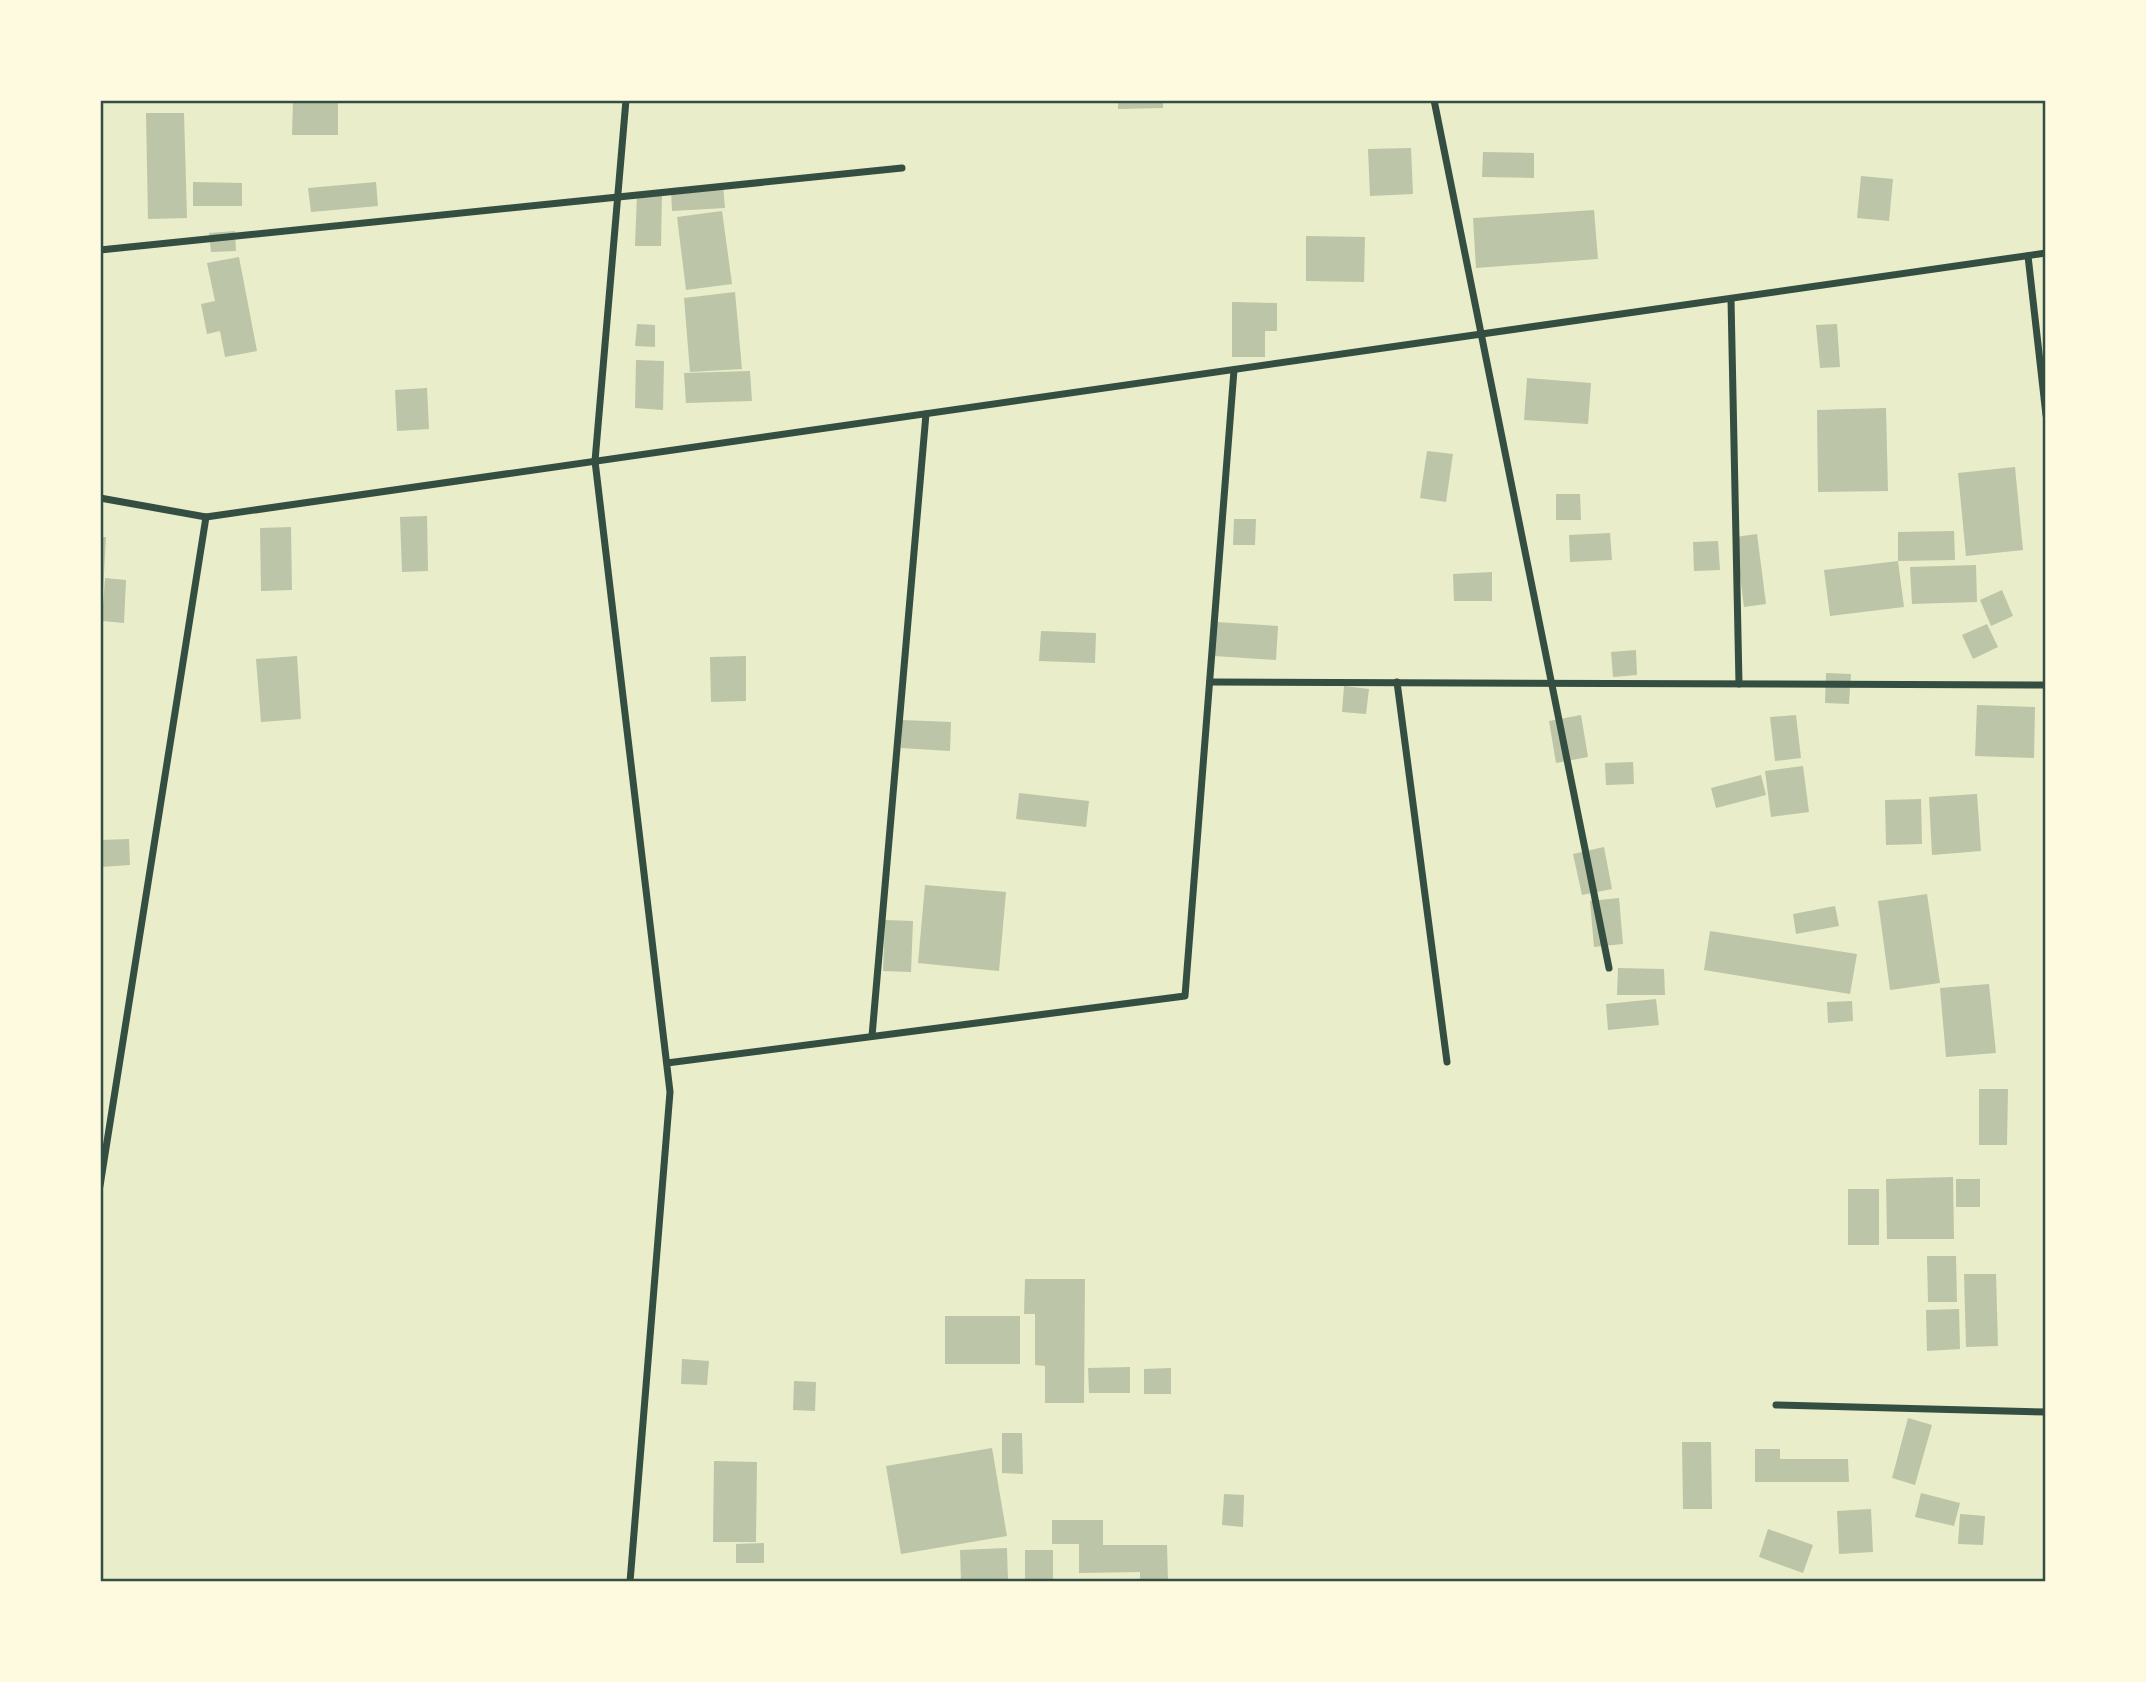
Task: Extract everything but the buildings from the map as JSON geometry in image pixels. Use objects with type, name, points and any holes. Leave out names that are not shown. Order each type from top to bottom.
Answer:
[{"type":"street","points":[[626,100],[595,461],[670,1092],[630,1582]]},
{"type":"street","points":[[1434,100],[1609,968]]},
{"type":"street","points":[[100,250],[902,168]]},
{"type":"street","points":[[100,498],[206,517],[2046,253]]},
{"type":"street","points":[[2028,256],[2046,415]]},
{"type":"street","points":[[1731,299],[1739,684]]},
{"type":"street","points":[[667,1063],[1185,996],[1234,370]]},
{"type":"street","points":[[872,1036],[926,414]]},
{"type":"street","points":[[100,1186],[206,517]]},
{"type":"street","points":[[1210,682],[2046,685]]},
{"type":"street","points":[[1397,682],[1447,1062]]},
{"type":"street","points":[[1776,1405],[2046,1412]]}]
